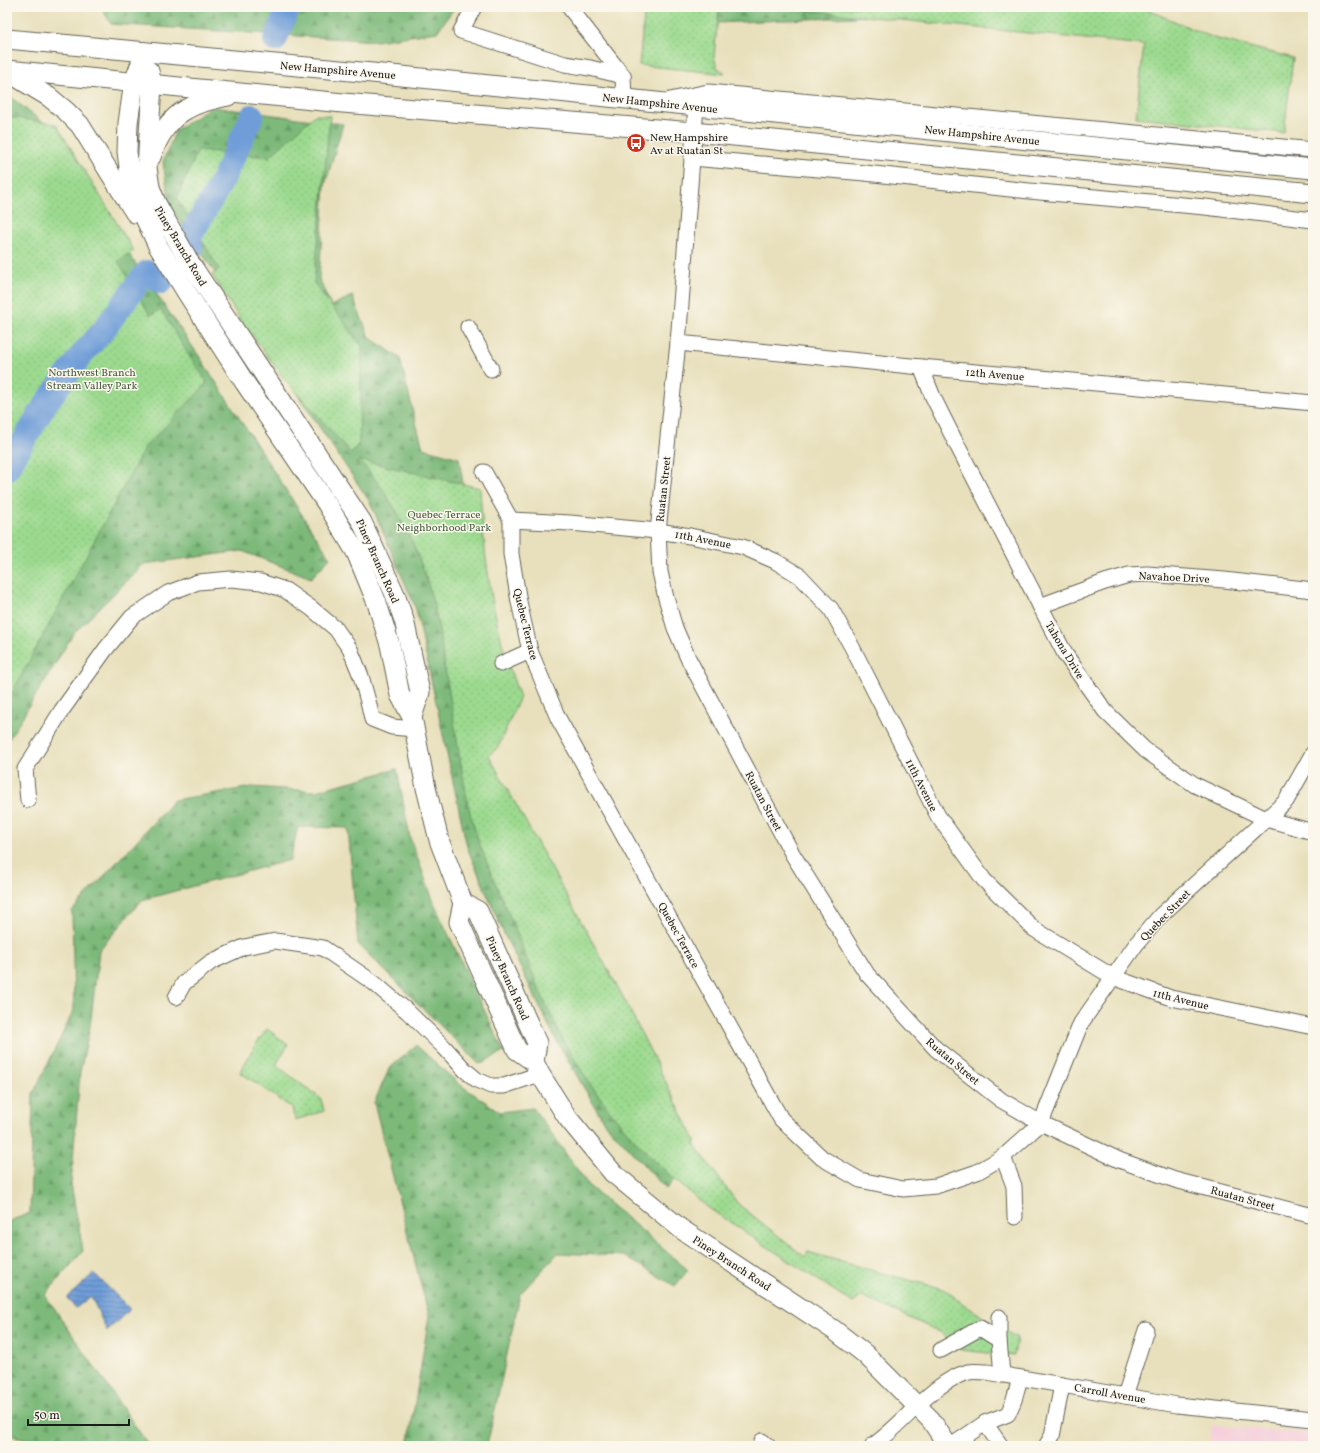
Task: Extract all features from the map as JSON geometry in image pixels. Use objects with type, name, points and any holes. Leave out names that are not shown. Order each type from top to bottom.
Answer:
[{"type":"main road","name":"New Hampshire Avenue","points":[[7,39],[372,73],[1313,169]]},
{"type":"main road","name":"Piney Branch Road","points":[[145,52],[143,83],[147,168],[150,187],[156,203],[190,263],[362,522],[394,592],[404,620],[420,692],[413,723]]},
{"type":"main road","points":[[7,70],[241,93],[694,132],[1313,193]]},
{"type":"main road","points":[[7,70],[49,97],[80,125],[130,206],[158,246]]},
{"type":"main road","name":"Piney Branch Road","points":[[143,83],[128,123],[128,160],[130,175],[138,202],[158,246],[177,278],[245,383],[327,504],[356,552],[370,586],[390,645],[400,695],[413,723],[439,840],[463,903],[459,922],[517,1050],[537,1068],[567,1117],[613,1173],[681,1229],[834,1330],[865,1354],[931,1420],[948,1446]]},
{"type":"main road","points":[[147,168],[161,135],[173,120],[186,109],[198,104],[241,93]]},
{"type":"street","points":[[474,7],[461,31],[565,64],[623,76]]},
{"type":"street","points":[[569,7],[623,76],[624,99]]},
{"type":"street","points":[[590,68],[604,52]]},
{"type":"street","points":[[659,103],[708,92],[1059,124],[1313,150]]},
{"type":"street","name":"Ruatan Street","points":[[696,106],[678,343],[658,531],[660,572],[675,628],[688,658],[793,855],[867,974],[936,1049],[1001,1100],[1041,1123],[1119,1160],[1175,1180],[1313,1216]]},
{"type":"street","points":[[692,158],[865,173],[1313,220]]},
{"type":"street","points":[[468,327],[491,369]]},
{"type":"street","name":"12th Avenue","points":[[678,343],[1313,403]]},
{"type":"street","name":"Tahona Drive","points":[[921,367],[933,397],[954,439],[1065,654],[1105,711],[1144,750],[1195,785],[1266,819],[1313,832]]},
{"type":"street","points":[[484,472],[511,520]]},
{"type":"street","name":"11th Avenue","points":[[511,520],[570,523],[658,531],[743,547],[775,561],[800,576],[831,609],[852,647],[938,816],[984,880],[1034,929],[1113,977],[1171,998],[1313,1027]]},
{"type":"street","name":"Quebec Terrace","points":[[511,520],[511,554],[519,602],[530,651],[558,718],[781,1119],[822,1158],[860,1180],[902,1188],[936,1186],[978,1172],[1003,1157],[1041,1123]]},
{"type":"street","name":"Navahoe Drive","points":[[1040,606],[1130,575],[1147,574],[1224,580],[1313,590]]},
{"type":"street","points":[[28,800],[25,769],[62,710],[105,650],[132,617],[168,593],[198,582],[231,579],[261,582],[285,590],[311,608],[336,629],[350,649],[361,676],[370,705],[372,719],[392,727],[413,723]]},
{"type":"street","points":[[501,664],[530,651]]},
{"type":"street","name":"Quebec Street","points":[[1041,1123],[1081,1023],[1137,943],[1161,915],[1286,801],[1313,753]]},
{"type":"street","points":[[176,996],[184,983],[211,962],[244,947],[275,941],[323,948],[374,983],[391,997],[444,1046],[465,1070],[478,1080],[491,1086],[504,1086],[537,1068]]},
{"type":"street","points":[[1003,1157],[1014,1186],[1015,1217]]},
{"type":"street","points":[[999,1317],[1002,1375]]},
{"type":"street","points":[[941,1350],[980,1328],[999,1340]]},
{"type":"street","points":[[1125,1396],[1146,1330]]},
{"type":"street","name":"Carroll Avenue","points":[[872,1446],[886,1437],[917,1406],[937,1389],[955,1378],[969,1372],[987,1372],[1177,1405],[1313,1419]]},
{"type":"street","points":[[951,1446],[985,1423],[1008,1414],[1014,1400],[1020,1378]]},
{"type":"street","points":[[1046,1446],[1052,1436],[1062,1385]]},
{"type":"street","points":[[985,1423],[1001,1446]]},
{"type":"shaded area","points":[[1212,1425],[1313,1434],[1313,1446],[1210,1446]]},
{"type":"green space","points":[[101,7],[455,7],[437,32],[376,41],[111,24]]},
{"type":"green space","points":[[645,7],[719,7],[714,57],[717,67],[725,74],[639,65]]},
{"type":"green space","points":[[676,7],[925,7],[923,14],[693,24]]},
{"type":"green space","points":[[775,7],[1141,7],[1214,38],[1293,58],[1284,133],[1136,117],[1144,45]]},
{"type":"green space","name":"Northwest Branch Stream Valley Park","points":[[7,94],[53,131],[83,187],[201,359],[330,558],[311,578],[242,551],[144,564],[74,633],[7,742]]},
{"type":"green space","points":[[212,107],[343,124],[325,185],[319,279],[331,306],[352,296],[370,338],[400,358],[423,448],[459,458],[474,555],[472,773],[681,1173],[666,1189],[604,1122],[556,1040],[504,934],[467,847],[416,609],[370,502],[170,206],[163,162],[176,130]]},
{"type":"green space","points":[[315,115],[330,116],[314,283],[362,346],[359,443],[351,453],[282,376],[240,319],[212,275],[219,269],[177,199],[198,150],[269,157]]},
{"type":"green space","name":"Northwest Branch Stream Valley Park","points":[[7,117],[56,124],[134,251],[118,261],[150,315],[161,310],[207,382],[202,389],[145,447],[7,702],[7,198],[10,181],[10,146],[7,136]]},
{"type":"green space","name":"Quebec Terrace Neighborhood Park","points":[[359,460],[480,488],[484,542],[491,594],[503,646],[520,697],[498,747],[489,756],[622,995],[696,1142],[694,1144],[738,1204],[805,1257],[808,1252],[944,1289],[966,1306],[1017,1338],[1014,1356],[961,1350],[942,1333],[862,1296],[853,1303],[710,1209],[662,1168],[640,1146],[600,1098],[566,1045],[546,1005],[480,845],[470,815],[439,630],[429,587],[406,528],[384,492]]},
{"type":"green space","points":[[397,769],[410,838],[436,908],[504,1052],[479,1064],[358,944],[348,828],[298,827],[290,860],[142,900],[99,950],[90,1027],[80,1072],[71,1184],[83,1251],[45,1295],[149,1446],[65,1446],[7,1435],[7,1222],[30,1213],[33,1094],[74,1010],[72,911],[174,800],[252,787],[315,791]]},
{"type":"green space","points":[[267,1029],[288,1045],[276,1065],[321,1099],[324,1111],[295,1120],[292,1108],[240,1072],[254,1047]]},
{"type":"green space","points":[[416,1045],[459,1084],[500,1112],[533,1108],[589,1186],[688,1270],[675,1286],[624,1256],[558,1253],[520,1294],[487,1446],[408,1446],[429,1316],[374,1103],[389,1069]]},
{"type":"water","points":[[94,1273],[130,1309],[107,1331],[91,1296],[76,1308],[67,1298]]},
{"type":"waterway","points":[[275,40],[289,7]]},
{"type":"waterway","points":[[7,469],[45,405],[83,353],[102,332],[144,275],[147,272],[161,282],[178,265],[191,248],[190,237],[222,181],[252,116]]},
{"type":"place","name":"New Hampshire Av at Ruatan St","points":[[636,143]]}]
